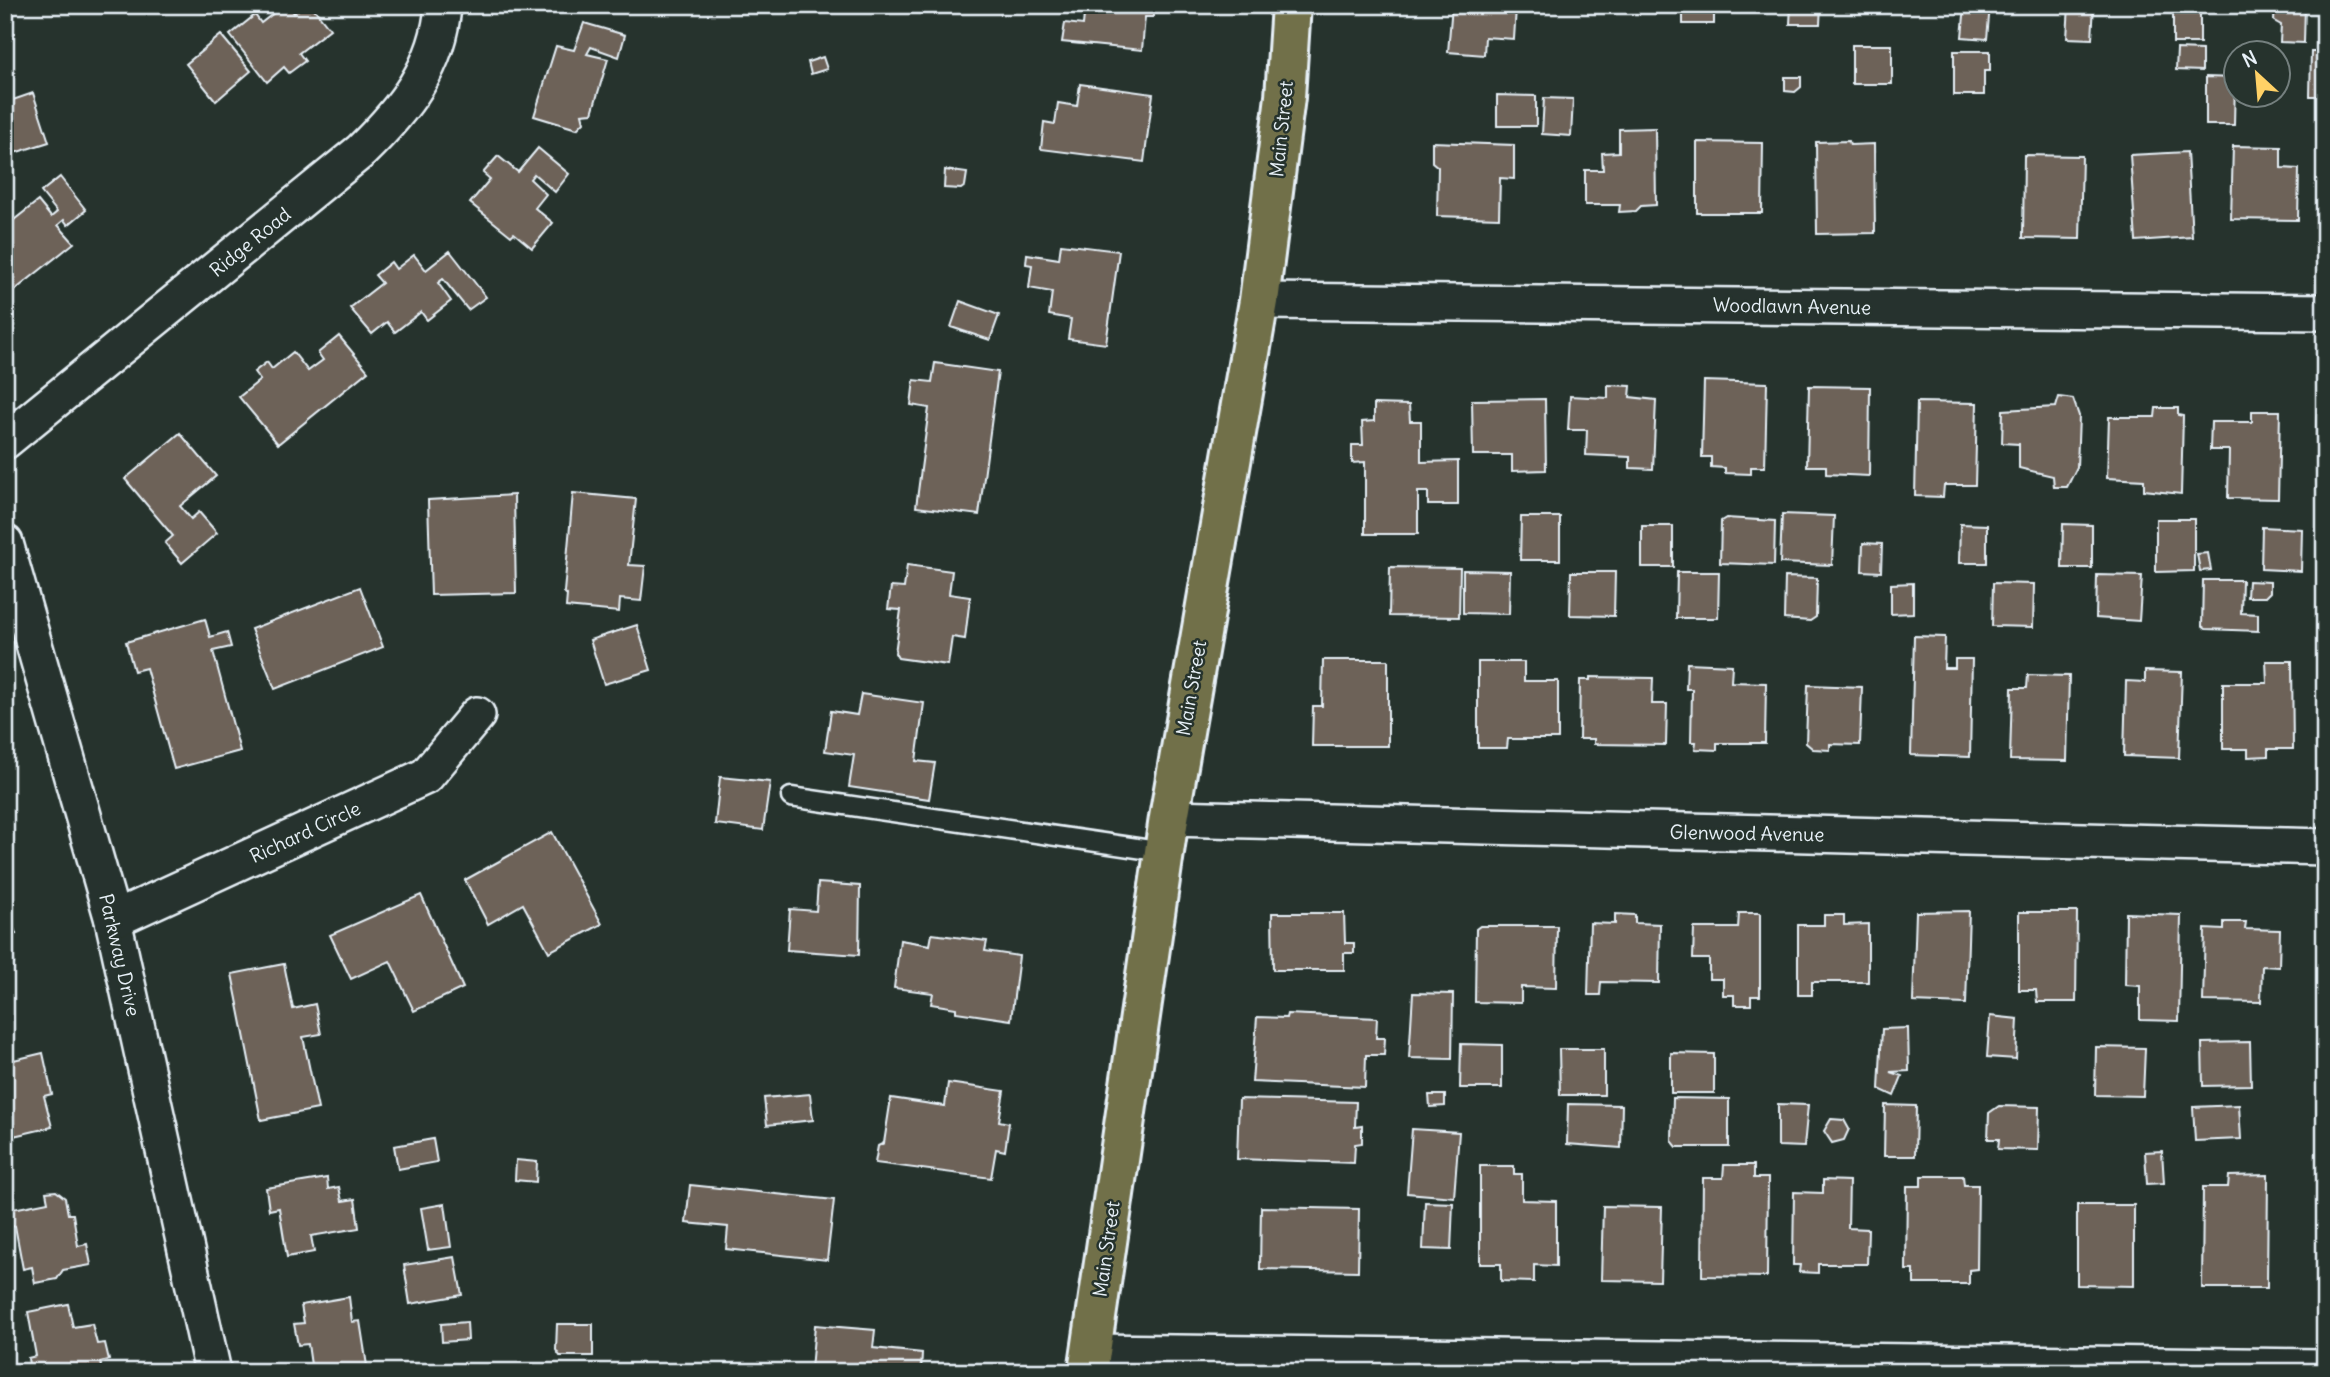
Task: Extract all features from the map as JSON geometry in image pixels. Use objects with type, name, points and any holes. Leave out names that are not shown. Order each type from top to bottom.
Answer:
[{"type":"main road","name":"Main Street","points":[[1090,1362],[1167,835],[1259,301],[1285,97],[1291,5]]},
{"type":"street","name":"Ridge Road","points":[[5,440],[25,427],[380,133],[427,69],[437,44],[443,5]]},
{"type":"street","name":"Woodlawn Avenue","points":[[1259,301],[2325,312]]},
{"type":"street","name":"Parkway Drive","points":[[5,543],[113,920],[213,1372]]},
{"type":"street","name":"Richard Circle","points":[[113,920],[426,776],[477,715]]},
{"type":"street","name":"Glenwood Avenue","points":[[1167,835],[2325,848]]},
{"type":"street","points":[[1090,1362],[2325,1367]]},
{"type":"lane","points":[[790,797],[1167,835]]},
{"type":"building","points":[[284,5],[288,5],[294,13],[304,5],[311,5],[330,29],[299,53],[305,61],[289,73],[284,67],[267,82],[230,35],[255,15],[261,23]]},
{"type":"building","points":[[1085,5],[1154,5],[1153,17],[1145,17],[1142,50],[1062,42],[1065,23],[1083,25]]},
{"type":"building","points":[[1452,5],[1542,5],[1542,10],[1516,8],[1514,39],[1485,37],[1484,55],[1448,52]]},
{"type":"building","points":[[1683,5],[1714,5],[1714,24],[1683,24]]},
{"type":"building","points":[[1791,5],[1821,5],[1820,24],[1790,24]]},
{"type":"building","points":[[1965,5],[1990,5],[1987,39],[1962,37]]},
{"type":"building","points":[[2069,5],[2094,5],[2092,39],[2067,38]]},
{"type":"building","points":[[2173,5],[2200,5],[2200,43],[2173,43]]},
{"type":"building","points":[[2275,5],[2305,5],[2304,43],[2292,42],[2292,38],[2280,38],[2281,25],[2274,21]]},
{"type":"building","points":[[584,23],[625,35],[619,57],[591,47],[587,54],[608,59],[592,113],[582,114],[584,122],[577,129],[534,116],[556,46],[574,50]]},
{"type":"building","points":[[221,35],[251,71],[216,101],[186,64]]},
{"type":"building","points":[[1852,45],[1892,45],[1892,84],[1852,84]]},
{"type":"building","points":[[2177,49],[2202,50],[2202,71],[2176,70]]},
{"type":"building","points":[[1954,51],[1990,51],[1990,71],[1984,71],[1984,95],[1954,95]]},
{"type":"building","points":[[2311,52],[2325,52],[2325,96],[2310,96]]},
{"type":"building","points":[[823,57],[827,69],[811,74],[808,62]]},
{"type":"building","points":[[5,77],[13,100],[33,93],[49,142],[5,156]]},
{"type":"building","points":[[1785,77],[1801,77],[1801,87],[1795,92],[1785,91]]},
{"type":"building","points":[[2206,77],[2222,78],[2222,108],[2234,108],[2234,125],[2206,125]]},
{"type":"building","points":[[1080,84],[1153,94],[1144,162],[1041,149],[1044,122],[1055,124],[1058,103],[1077,106]]},
{"type":"building","points":[[1497,95],[1536,96],[1536,126],[1497,126]]},
{"type":"building","points":[[1544,98],[1573,99],[1571,136],[1542,134]]},
{"type":"building","points":[[1655,128],[1656,205],[1641,206],[1636,211],[1619,212],[1620,205],[1585,205],[1585,170],[1603,170],[1602,153],[1619,152],[1619,129]]},
{"type":"building","points":[[1849,141],[1850,145],[1874,144],[1875,233],[1817,234],[1816,142]]},
{"type":"building","points":[[1432,142],[1514,145],[1514,179],[1500,178],[1499,218],[1437,216],[1438,167],[1432,162]]},
{"type":"building","points":[[1697,142],[1763,143],[1762,213],[1697,213]]},
{"type":"building","points":[[2233,146],[2281,147],[2281,168],[2299,169],[2298,220],[2231,219]]},
{"type":"building","points":[[538,148],[569,174],[555,192],[534,174],[530,179],[546,194],[535,208],[553,223],[532,248],[514,233],[511,236],[470,203],[490,179],[483,173],[498,156],[518,172]]},
{"type":"building","points":[[2187,152],[2192,237],[2136,241],[2130,155]]},
{"type":"building","points":[[2024,155],[2082,156],[2080,239],[2023,238]]},
{"type":"building","points":[[945,170],[967,173],[965,186],[961,189],[944,188]]},
{"type":"building","points":[[60,177],[86,210],[68,225],[64,220],[58,225],[74,243],[5,298],[5,227],[38,201],[51,217],[57,212],[41,192]]},
{"type":"building","points":[[1061,244],[1119,251],[1106,344],[1068,339],[1071,319],[1049,315],[1052,292],[1029,288],[1032,265],[1026,264],[1027,254],[1059,259]]},
{"type":"building","points":[[450,251],[486,297],[468,310],[443,279],[438,283],[451,301],[427,320],[421,312],[395,332],[387,322],[372,334],[350,308],[382,283],[375,275],[391,262],[396,269],[414,255],[426,270]]},
{"type":"building","points":[[960,301],[999,315],[990,340],[951,327]]},
{"type":"building","points":[[339,336],[368,371],[278,444],[239,397],[260,380],[254,372],[267,362],[272,369],[293,352],[308,371],[323,360],[318,353]]},
{"type":"building","points":[[935,363],[998,372],[979,515],[916,507],[929,408],[911,405],[914,380],[932,382]]},
{"type":"building","points":[[1704,381],[1767,383],[1765,467],[1751,467],[1751,474],[1725,473],[1725,468],[1711,467],[1711,457],[1702,457]]},
{"type":"building","points":[[1608,385],[1631,386],[1630,397],[1656,400],[1653,469],[1630,468],[1630,457],[1586,455],[1587,430],[1568,430],[1570,396],[1608,398]]},
{"type":"building","points":[[1809,386],[1870,387],[1869,476],[1826,474],[1826,466],[1807,466]]},
{"type":"building","points":[[2059,397],[2073,399],[2079,416],[2077,467],[2067,487],[2054,487],[2053,476],[2019,468],[2019,444],[2002,443],[2003,410],[2056,407]]},
{"type":"building","points":[[1545,399],[1546,470],[1512,471],[1512,455],[1473,455],[1472,400]]},
{"type":"building","points":[[1917,402],[1977,403],[1975,485],[1944,485],[1943,497],[1915,496]]},
{"type":"building","points":[[1374,404],[1409,405],[1410,421],[1421,421],[1421,462],[1458,461],[1458,505],[1428,505],[1428,492],[1418,492],[1418,534],[1365,534],[1365,462],[1352,463],[1352,445],[1363,445],[1362,422],[1374,421]]},
{"type":"building","points":[[2156,408],[2178,408],[2178,415],[2183,416],[2181,494],[2144,490],[2144,480],[2107,478],[2109,417],[2155,417]]},
{"type":"building","points":[[2252,411],[2280,411],[2278,499],[2228,498],[2229,450],[2210,450],[2211,422],[2252,422]]},
{"type":"building","points":[[2317,415],[2325,415],[2325,445],[2316,445]]},
{"type":"building","points":[[180,433],[216,476],[180,506],[191,519],[199,512],[217,533],[182,563],[165,543],[173,536],[125,479]]},
{"type":"building","points":[[573,493],[636,499],[629,565],[645,566],[641,601],[620,599],[619,612],[566,607],[567,595],[564,592]]},
{"type":"building","points":[[514,495],[516,593],[431,595],[428,500]]},
{"type":"building","points":[[1782,514],[1834,516],[1832,565],[1780,563]]},
{"type":"building","points":[[1521,517],[1560,517],[1560,560],[1520,560]]},
{"type":"building","points":[[1726,518],[1775,521],[1774,565],[1720,563],[1721,521]]},
{"type":"building","points":[[2156,519],[2194,519],[2194,571],[2156,572]]},
{"type":"building","points":[[1960,524],[1987,525],[1987,563],[1959,563]]},
{"type":"building","points":[[2063,524],[2092,525],[2092,568],[2062,568]]},
{"type":"building","points":[[1642,526],[1673,526],[1673,567],[1642,567]]},
{"type":"building","points":[[2262,527],[2302,529],[2301,571],[2261,569]]},
{"type":"building","points":[[1863,543],[1882,544],[1881,572],[1862,571]]},
{"type":"building","points":[[2208,553],[2211,570],[2200,571],[2197,554]]},
{"type":"building","points":[[907,565],[952,571],[949,594],[970,597],[965,639],[952,637],[948,665],[898,658],[895,653],[901,610],[888,609],[891,587],[904,588]]},
{"type":"building","points":[[1390,567],[1460,568],[1459,617],[1389,616]]},
{"type":"building","points":[[1463,570],[1510,571],[1509,614],[1463,613]]},
{"type":"building","points":[[1571,572],[1615,572],[1614,616],[1570,615]]},
{"type":"building","points":[[1677,572],[1719,572],[1718,618],[1676,618]]},
{"type":"building","points":[[2097,575],[2142,576],[2139,621],[2096,618]]},
{"type":"building","points":[[1785,577],[1817,578],[1816,617],[1810,621],[1784,619]]},
{"type":"building","points":[[2203,580],[2242,580],[2241,613],[2258,614],[2258,631],[2206,629],[2202,626]]},
{"type":"building","points":[[2248,581],[2270,582],[2270,592],[2265,597],[2247,597]]},
{"type":"building","points":[[1913,583],[1913,613],[1891,614],[1891,584]]},
{"type":"building","points":[[1993,583],[2034,584],[2033,627],[1992,626]]},
{"type":"building","points":[[360,587],[383,647],[275,689],[251,629]]},
{"type":"building","points":[[205,619],[210,637],[227,632],[231,647],[213,651],[240,751],[174,769],[146,668],[134,671],[126,642]]},
{"type":"building","points":[[637,625],[651,670],[604,684],[590,640]]},
{"type":"building","points":[[1914,636],[1945,637],[1944,668],[1955,668],[1955,659],[1972,659],[1970,757],[1911,755]]},
{"type":"building","points":[[1323,660],[1388,660],[1388,746],[1312,746],[1313,706],[1322,706]]},
{"type":"building","points":[[2266,661],[2292,661],[2293,749],[2268,749],[2268,756],[2248,757],[2248,749],[2223,749],[2223,683],[2267,683]]},
{"type":"building","points":[[1478,662],[1524,662],[1524,681],[1558,681],[1558,739],[1508,739],[1507,748],[1478,748]]},
{"type":"building","points":[[1687,663],[1732,665],[1731,682],[1766,683],[1765,743],[1717,743],[1717,750],[1695,749],[1696,742],[1691,742],[1692,689],[1686,689]]},
{"type":"building","points":[[2145,671],[2182,672],[2179,758],[2124,756],[2126,681],[2145,682]]},
{"type":"building","points":[[2028,675],[2069,676],[2067,761],[2010,760],[2012,688],[2027,688]]},
{"type":"building","points":[[1590,677],[1653,678],[1652,704],[1667,704],[1666,745],[1594,744],[1594,739],[1579,739],[1580,680],[1590,680]]},
{"type":"building","points":[[1808,685],[1862,687],[1860,745],[1830,744],[1830,750],[1813,749],[1806,743]]},
{"type":"building","points":[[861,694],[924,703],[916,761],[935,763],[929,799],[849,787],[854,755],[825,751],[831,711],[857,715]]},
{"type":"building","points":[[720,777],[770,782],[763,830],[715,824]]},
{"type":"building","points":[[552,832],[602,924],[549,952],[523,904],[488,924],[465,880]]},
{"type":"building","points":[[818,883],[860,886],[859,955],[787,950],[790,909],[816,911]]},
{"type":"building","points":[[421,895],[463,988],[414,1011],[390,961],[351,979],[330,935]]},
{"type":"building","points":[[1969,911],[1966,1004],[1913,1002],[1916,912]]},
{"type":"building","points":[[2019,912],[2077,912],[2076,1002],[2037,1002],[2036,990],[2019,990]]},
{"type":"building","points":[[1272,913],[1344,913],[1345,943],[1354,943],[1354,953],[1344,953],[1344,970],[1273,970]]},
{"type":"building","points":[[1739,913],[1760,913],[1760,996],[1751,996],[1751,1005],[1734,1005],[1734,995],[1723,995],[1723,979],[1709,979],[1709,959],[1693,959],[1694,928],[1738,928]]},
{"type":"building","points":[[2126,913],[2181,915],[2179,1021],[2140,1020],[2140,986],[2125,985]]},
{"type":"building","points":[[9,914],[16,934],[6,937],[14,963],[5,966],[5,915]]},
{"type":"building","points":[[1615,914],[1635,915],[1635,923],[1660,924],[1659,983],[1601,982],[1600,995],[1588,995],[1590,923],[1615,924]]},
{"type":"building","points":[[1824,915],[1844,915],[1844,925],[1868,924],[1868,982],[1812,982],[1812,995],[1798,995],[1798,925],[1824,925]]},
{"type":"building","points":[[2224,922],[2246,922],[2245,929],[2280,930],[2279,967],[2262,966],[2261,1002],[2203,1001],[2205,929],[2224,930]]},
{"type":"building","points":[[1480,926],[1557,926],[1556,988],[1521,987],[1521,1003],[1475,1002],[1476,929]]},
{"type":"building","points":[[932,934],[987,941],[985,951],[1019,956],[1011,1020],[956,1012],[956,1008],[931,1004],[933,993],[894,988],[900,940],[930,945]]},
{"type":"building","points":[[284,964],[293,1009],[315,1004],[321,1034],[303,1037],[318,1109],[261,1120],[232,974]]},
{"type":"building","points":[[1413,993],[1453,994],[1452,1059],[1409,1058]]},
{"type":"building","points":[[1287,1014],[1377,1018],[1376,1038],[1385,1038],[1384,1055],[1366,1055],[1365,1087],[1252,1082],[1257,1017],[1286,1018]]},
{"type":"building","points":[[1990,1016],[2018,1019],[2016,1059],[1987,1057]]},
{"type":"building","points":[[1908,1028],[1909,1071],[1890,1072],[1902,1076],[1894,1096],[1879,1089],[1882,1029]]},
{"type":"building","points":[[2250,1042],[2251,1085],[2203,1086],[2202,1043]]},
{"type":"building","points":[[1461,1044],[1502,1045],[1502,1088],[1460,1088]]},
{"type":"building","points":[[2096,1047],[2145,1048],[2143,1096],[2095,1095]]},
{"type":"building","points":[[1559,1049],[1604,1049],[1604,1095],[1560,1095]]},
{"type":"building","points":[[43,1053],[52,1094],[44,1096],[52,1127],[5,1138],[5,1062]]},
{"type":"building","points":[[1671,1053],[1714,1054],[1714,1093],[1671,1093]]},
{"type":"building","points":[[948,1083],[1004,1091],[999,1121],[1009,1123],[1005,1151],[996,1149],[991,1178],[875,1163],[878,1146],[884,1143],[891,1098],[945,1106]]},
{"type":"building","points":[[810,1094],[813,1120],[767,1125],[764,1098]]},
{"type":"building","points":[[1429,1095],[1445,1095],[1445,1106],[1430,1107]]},
{"type":"building","points":[[1673,1098],[1729,1099],[1729,1147],[1677,1147],[1672,1141]]},
{"type":"building","points":[[1239,1099],[1356,1102],[1355,1127],[1362,1126],[1362,1143],[1355,1144],[1354,1163],[1237,1159]]},
{"type":"building","points":[[1568,1104],[1622,1105],[1621,1148],[1567,1144]]},
{"type":"building","points":[[1778,1104],[1808,1105],[1804,1147],[1778,1146]]},
{"type":"building","points":[[1885,1105],[1916,1106],[1915,1156],[1884,1156]]},
{"type":"building","points":[[2239,1105],[2241,1139],[2195,1141],[2193,1107]]},
{"type":"building","points":[[1999,1106],[2039,1107],[2038,1150],[1998,1149],[1999,1139],[1988,1139],[1989,1113]]},
{"type":"building","points":[[1831,1119],[1844,1120],[1849,1129],[1844,1140],[1832,1143],[1824,1131]]},
{"type":"building","points":[[1412,1129],[1459,1132],[1454,1197],[1407,1193]]},
{"type":"building","points":[[433,1139],[437,1162],[398,1169],[394,1146]]},
{"type":"building","points":[[2162,1151],[2164,1183],[2147,1184],[2145,1152]]},
{"type":"building","points":[[516,1160],[537,1162],[536,1182],[515,1180]]},
{"type":"building","points":[[1724,1165],[1754,1165],[1754,1178],[1768,1178],[1767,1277],[1702,1276],[1703,1178],[1723,1178]]},
{"type":"building","points":[[1480,1166],[1514,1166],[1514,1174],[1522,1174],[1522,1200],[1556,1201],[1556,1266],[1534,1265],[1534,1282],[1501,1281],[1501,1264],[1480,1264]]},
{"type":"building","points":[[2268,1175],[2267,1288],[2202,1288],[2203,1187],[2228,1187],[2229,1176]]},
{"type":"building","points":[[1921,1176],[1963,1176],[1964,1185],[1978,1185],[1977,1269],[1969,1270],[1969,1284],[1914,1284],[1914,1270],[1906,1270],[1907,1186],[1921,1186]]},
{"type":"building","points":[[327,1178],[328,1189],[339,1187],[342,1201],[355,1199],[359,1228],[311,1236],[314,1252],[287,1257],[279,1208],[269,1210],[266,1188]]},
{"type":"building","points":[[1823,1180],[1849,1181],[1848,1228],[1868,1229],[1867,1264],[1818,1264],[1818,1273],[1799,1272],[1800,1265],[1793,1265],[1794,1192],[1823,1193]]},
{"type":"building","points":[[690,1185],[834,1200],[827,1260],[726,1249],[728,1227],[686,1223]]},
{"type":"building","points":[[56,1191],[65,1198],[68,1214],[73,1214],[78,1246],[87,1244],[91,1265],[63,1270],[57,1279],[35,1283],[32,1267],[23,1269],[15,1226],[10,1227],[8,1210],[48,1202],[46,1192]]},
{"type":"building","points":[[1425,1202],[1453,1203],[1451,1250],[1423,1249]]},
{"type":"building","points":[[445,1204],[451,1247],[428,1250],[421,1208]]},
{"type":"building","points":[[2077,1205],[2134,1205],[2134,1286],[2077,1285]]},
{"type":"building","points":[[1603,1206],[1662,1207],[1660,1281],[1601,1280]]},
{"type":"building","points":[[1261,1207],[1359,1209],[1358,1271],[1260,1269]]},
{"type":"building","points":[[455,1257],[462,1295],[410,1304],[404,1265]]},
{"type":"building","points":[[349,1297],[352,1322],[360,1321],[368,1372],[312,1372],[308,1344],[298,1345],[294,1324],[304,1323],[301,1305]]},
{"type":"building","points":[[68,1304],[73,1327],[92,1324],[97,1344],[105,1343],[109,1360],[100,1362],[102,1372],[30,1372],[28,1358],[36,1356],[28,1312]]},
{"type":"building","points":[[467,1322],[468,1340],[442,1342],[441,1324]]},
{"type":"building","points":[[557,1324],[593,1324],[593,1356],[560,1356],[556,1350]]},
{"type":"building","points":[[815,1325],[875,1330],[873,1348],[922,1353],[921,1372],[811,1369]]}]
